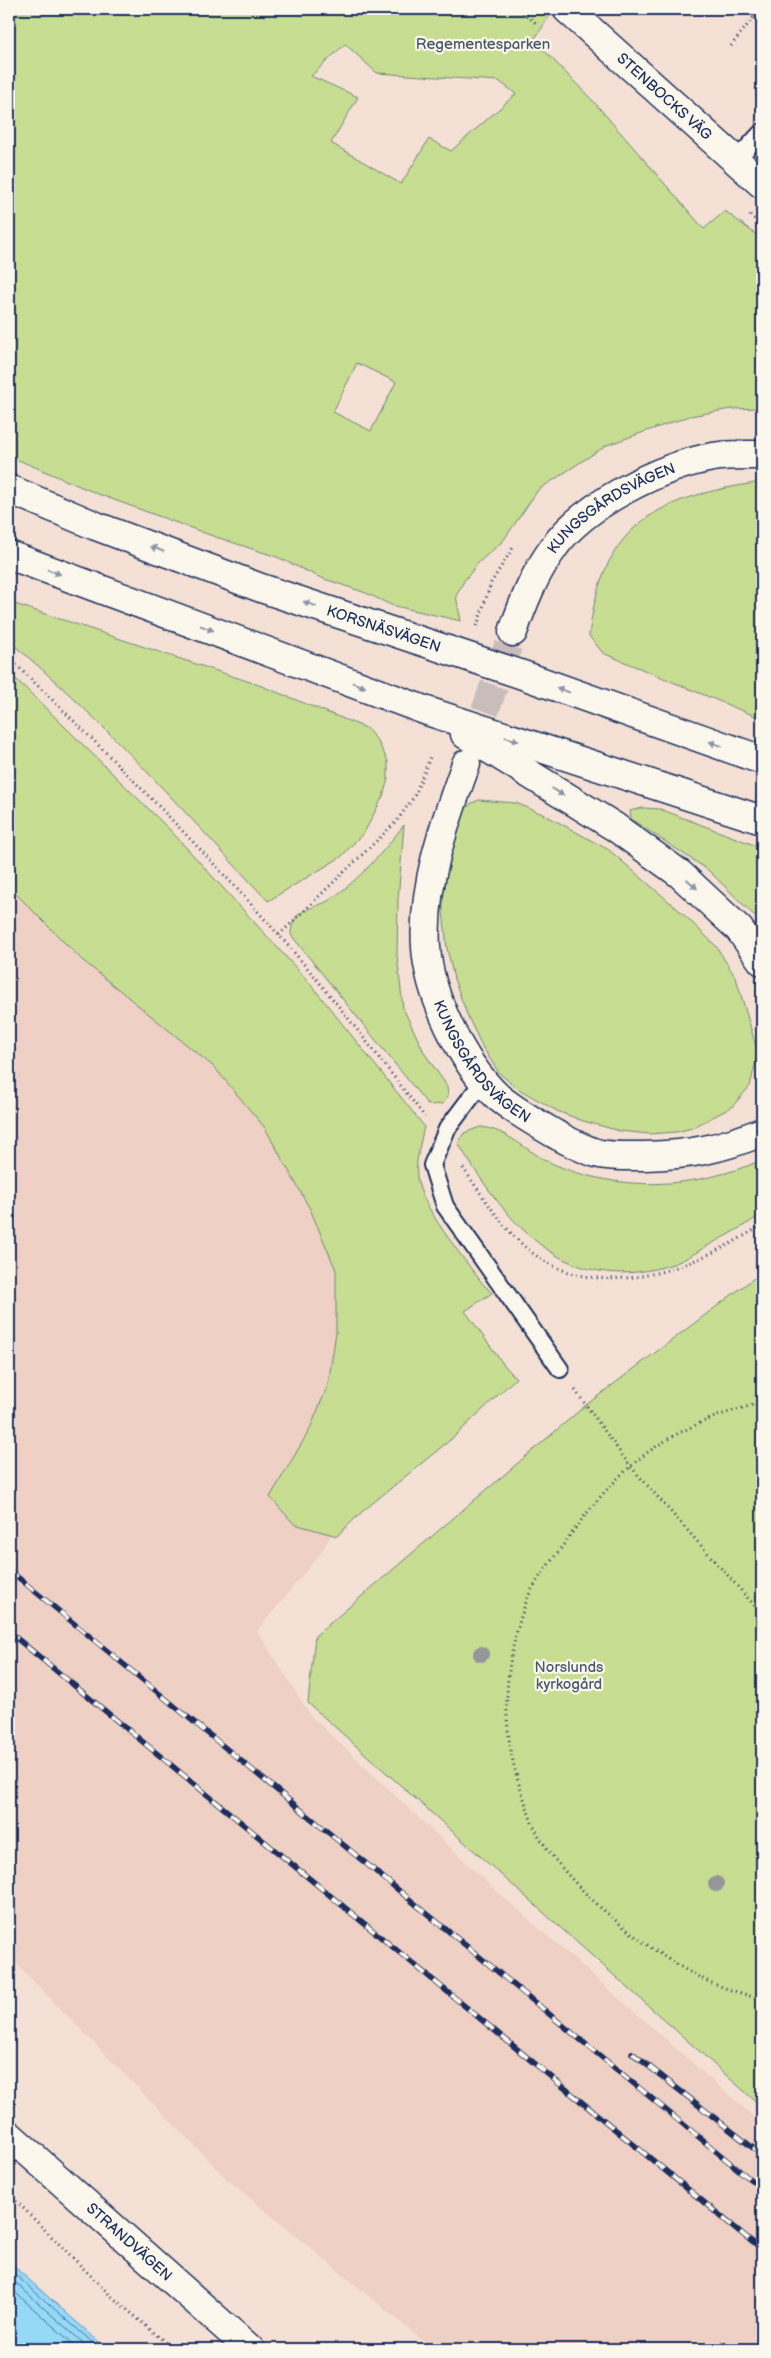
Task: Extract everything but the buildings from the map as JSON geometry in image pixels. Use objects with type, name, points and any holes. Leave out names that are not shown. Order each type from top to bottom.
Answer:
[{"type":"main road","name":"STENBOCKS VÄG","points":[[567,9],[762,184]]},
{"type":"main road","name":"KUNGSGÅRDSVÄGEN","points":[[513,632],[526,596],[552,549],[569,530],[594,510],[627,490],[690,462],[732,454],[762,455]]},
{"type":"main road","name":"KORSNÄSVÄGEN","points":[[9,489],[96,526],[261,588],[520,674],[762,760]]},
{"type":"main road","points":[[9,555],[428,711],[762,820]]},
{"type":"main road","points":[[428,711],[615,827],[680,874],[739,929],[762,961]]},
{"type":"main road","name":"KUNGSGÅRDSVÄGEN","points":[[466,764],[442,832],[428,901],[426,946],[429,972],[438,1001],[466,1059],[498,1097],[578,1147],[599,1154],[616,1156],[700,1153],[732,1144],[762,1132]]},
{"type":"main road","name":"STRANDVÄGEN","points":[[9,2134],[250,2349]]},
{"type":"lane","points":[[736,160],[762,132]]},
{"type":"lane","points":[[484,1080],[447,1129],[432,1165],[445,1206],[560,1369]]},
{"type":"path","points":[[731,46],[760,9]]},
{"type":"path","points":[[9,658],[153,800],[278,935],[340,1008],[442,1140],[500,1221],[524,1246],[547,1262],[572,1273],[596,1277],[624,1278],[654,1275],[692,1263],[740,1239],[762,1224]]},
{"type":"path","points":[[278,935],[396,822],[414,797],[432,755]]},
{"type":"path","points":[[560,1369],[630,1466],[762,1614]]},
{"type":"path","points":[[762,1403],[700,1424],[662,1444],[630,1466],[582,1518],[529,1595],[513,1650],[506,1704],[506,1728],[517,1780],[536,1830],[548,1850],[580,1887],[634,1936],[699,1977],[762,2000]]},
{"type":"path","points":[[9,2194],[108,2294],[174,2349]]},
{"type":"shaded area","points":[[9,837],[238,1048],[362,1256],[384,1430],[323,1550],[257,1631],[311,1716],[492,1887],[762,2124],[762,2349],[433,2349],[228,2180],[9,1956]]},
{"type":"green space","name":"Regementesparken","points":[[9,9],[554,9],[534,40],[594,102],[704,229],[725,211],[762,239],[762,408],[731,409],[690,416],[607,445],[538,490],[503,541],[479,562],[464,581],[456,596],[461,621],[391,605],[366,593],[319,577],[277,557],[98,494],[9,456]],"holes":[[[345,44],[377,73],[499,81],[516,94],[451,151],[429,139],[401,184],[331,143],[358,97],[311,76]],[[357,363],[396,382],[371,431],[333,412]]]},
{"type":"green space","points":[[747,9],[762,9],[762,26]]},
{"type":"green space","points":[[762,482],[762,719],[603,653],[589,636],[596,597],[607,566],[622,541],[641,522],[665,507],[693,496]]},
{"type":"green space","points":[[9,602],[259,685],[366,728],[377,740],[388,761],[388,779],[383,796],[365,831],[341,857],[268,901],[110,734],[44,671],[9,641]]},
{"type":"green space","points":[[9,672],[170,830],[308,981],[424,1126],[417,1164],[417,1176],[425,1201],[443,1231],[482,1283],[492,1293],[465,1311],[504,1365],[516,1378],[455,1436],[363,1511],[337,1536],[294,1524],[270,1497],[309,1431],[328,1385],[336,1332],[336,1270],[310,1209],[265,1128],[214,1067],[81,959],[9,887]]},
{"type":"green space","points":[[479,800],[516,803],[545,815],[609,850],[680,911],[716,946],[736,978],[758,1053],[750,1086],[732,1107],[692,1128],[676,1132],[649,1134],[620,1131],[583,1121],[557,1111],[517,1088],[499,1073],[483,1048],[468,1017],[454,979],[447,948],[443,911],[442,855],[454,819],[472,803]]},
{"type":"green space","points":[[643,808],[660,809],[762,848],[762,923],[708,870],[631,819],[630,811]]},
{"type":"green space","points":[[404,825],[398,900],[397,955],[403,1008],[425,1054],[447,1086],[448,1096],[443,1104],[428,1105],[291,935],[295,918],[299,914],[327,901],[352,883]]},
{"type":"green space","points":[[480,1127],[508,1136],[551,1163],[577,1173],[630,1183],[684,1182],[736,1170],[762,1160],[762,1214],[676,1263],[638,1272],[604,1272],[573,1263],[546,1248],[521,1228],[498,1202],[478,1174],[458,1143],[464,1133]]},
{"type":"green space","name":"Norslunds kyrkogård","points":[[762,1272],[762,2107],[308,1703],[315,1636],[586,1405]]},
{"type":"water","points":[[9,2262],[107,2349],[9,2349]]},
{"type":"tunnel","points":[[471,751],[513,632]]},
{"type":"railway","points":[[9,1570],[762,2189]]},
{"type":"railway","points":[[9,1632],[762,2250]]},
{"type":"railway","points":[[632,2053],[762,2155]]}]
